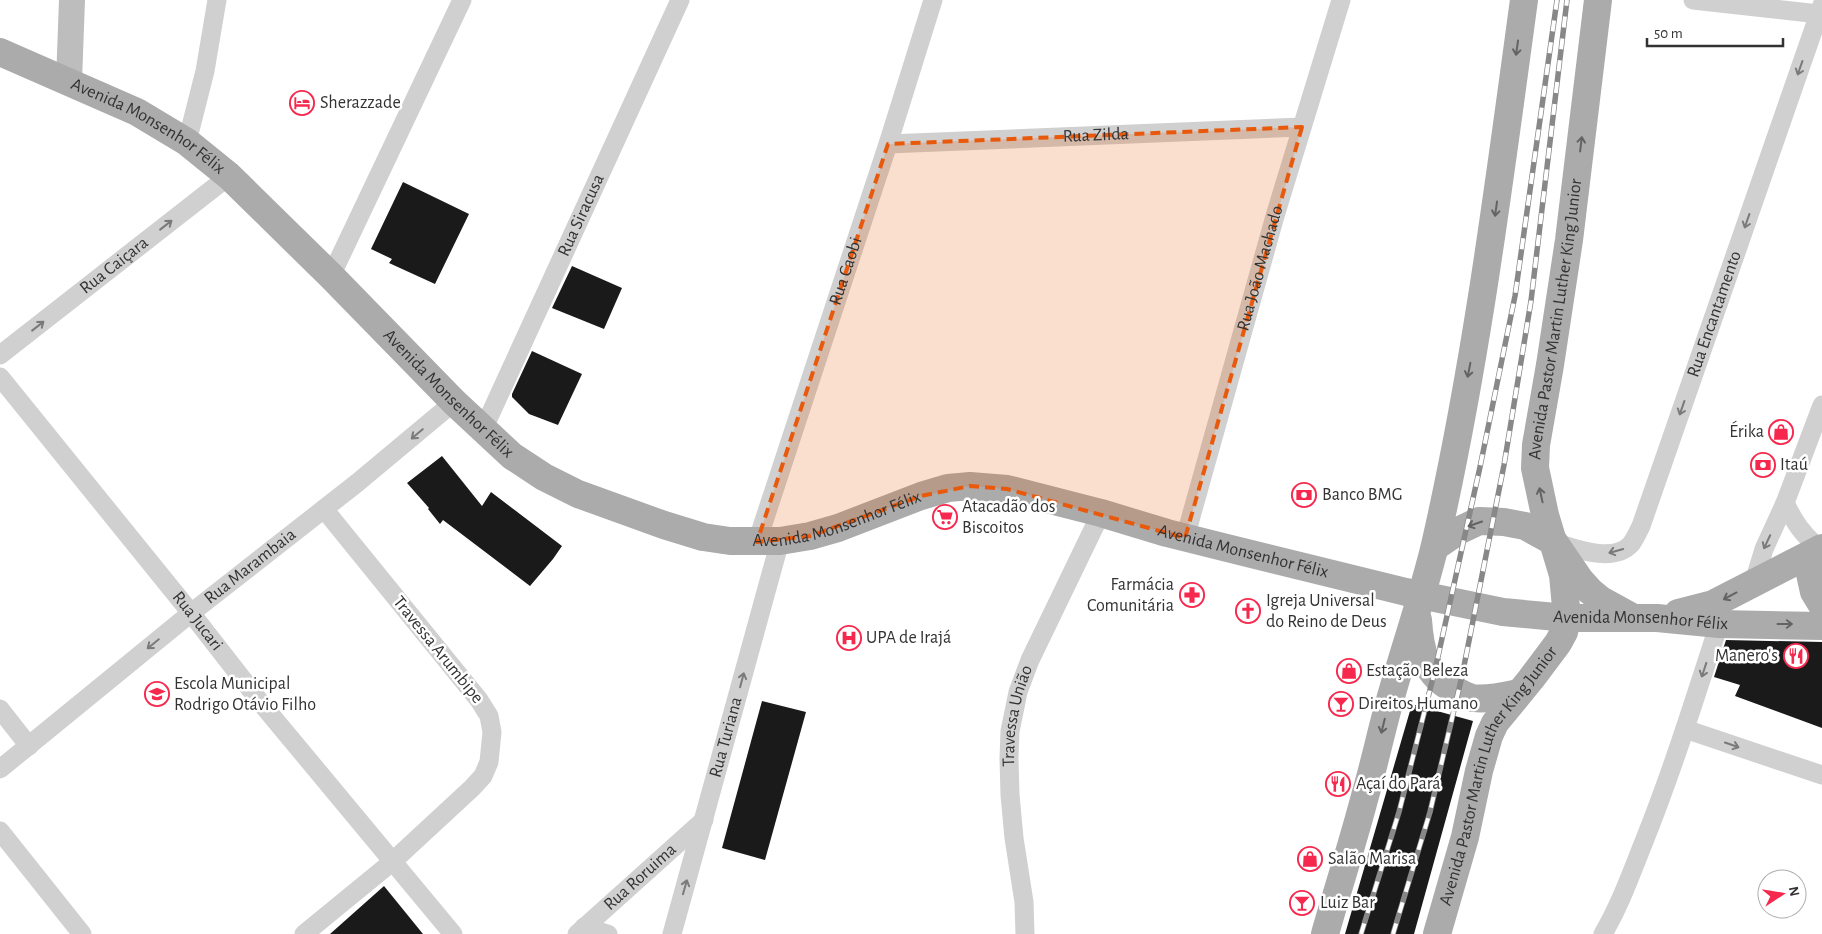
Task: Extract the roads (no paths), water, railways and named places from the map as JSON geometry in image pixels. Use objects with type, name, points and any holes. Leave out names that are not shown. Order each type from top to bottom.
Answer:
[{"type":"main road","points":[[1325,934],[1365,798],[1392,695],[1420,603],[1434,547],[1478,326],[1492,238],[1524,0]]},
{"type":"main road","name":"Avenida Pastor Martin Luther King Junior","points":[[1438,934],[1465,837],[1486,746],[1495,723],[1558,644],[1564,632],[1567,618],[1563,576],[1545,515],[1535,468],[1536,445],[1569,240],[1598,0]]},
{"type":"main road","name":"Avenida Monsenhor Félix","points":[[0,52],[137,112],[187,142],[229,176],[331,276],[454,402],[512,456],[544,477],[578,494],[655,522],[704,537],[730,541],[768,541],[810,536],[838,528],[921,496],[948,488],[1007,489],[1101,513],[1420,603],[1567,618],[1645,618],[1719,624],[1822,626]]},
{"type":"main road","points":[[1434,547],[1460,530],[1480,521],[1504,522],[1525,526],[1554,542],[1580,580],[1601,600],[1645,618],[1713,604],[1754,582],[1817,555]]},
{"type":"main road","points":[[1817,555],[1814,592],[1822,605]]},
{"type":"main road","points":[[1719,624],[1817,555]]},
{"type":"main road","points":[[1420,603],[1420,644],[1430,671],[1440,681],[1471,698],[1492,698],[1518,693]]},
{"type":"street","points":[[69,81],[72,0]]},
{"type":"street","points":[[187,142],[204,71],[217,0]]},
{"type":"street","points":[[331,276],[462,0]]},
{"type":"street","name":"Rua Siracusa","points":[[483,430],[680,0]]},
{"type":"street","name":"Rua Caobi","points":[[768,541],[933,0]]},
{"type":"street","name":"Rua João Machado","points":[[1185,538],[1275,216],[1341,0]]},
{"type":"street","points":[[1693,0],[1820,10]]},
{"type":"street","name":"Rua Encantamento","points":[[1554,542],[1586,552],[1604,554],[1619,551],[1630,545],[1641,526],[1820,10]]},
{"type":"street","name":"Rua Zilda","points":[[888,144],[1302,127]]},
{"type":"street","name":"Rua Caiçara","points":[[0,356],[229,176]]},
{"type":"street","name":"Rua Jucari","points":[[0,377],[191,613],[261,703],[453,934]]},
{"type":"street","name":"Rua Marambaia","points":[[0,769],[454,402]]},
{"type":"street","points":[[1754,582],[1764,549],[1785,502],[1822,405]]},
{"type":"street","points":[[1785,502],[1797,527],[1817,555]]},
{"type":"street","name":"Travessa Arumbipe","points":[[304,934],[392,862],[472,788],[483,776],[489,762],[492,732],[490,716],[479,700],[324,509]]},
{"type":"street","name":"Travessa União","points":[[1025,934],[1024,902],[1014,838],[1010,776],[1010,731],[1014,707],[1030,660],[1101,513]]},
{"type":"street","name":"Rua Turiana","points":[[672,934],[704,820],[768,541]]},
{"type":"street","points":[[1603,934],[1636,862],[1685,729],[1719,624]]},
{"type":"street","points":[[0,709],[29,746]]},
{"type":"street","points":[[1685,729],[1822,775]]},
{"type":"street","name":"Rua Roruima","points":[[580,931],[704,820]]},
{"type":"street","points":[[0,831],[82,934]]},
{"type":"street","points":[[580,931],[608,934]]},
{"type":"railway","points":[[1361,934],[1399,812],[1435,670],[1480,467],[1515,296],[1557,0]]},
{"type":"railway","points":[[1393,934],[1430,812],[1462,676],[1504,465],[1531,301],[1567,0]]},
{"type":"place","name":"Sherazzade","points":[[302,103]]},
{"type":"place","name":"Érika","points":[[1781,432]]},
{"type":"place","name":"Itaú","points":[[1763,465]]},
{"type":"place","name":"Banco BMG","points":[[1304,495]]},
{"type":"place","name":"Atacadão dos Biscoitos","points":[[945,517]]},
{"type":"place","name":"Farmácia Comunitária","points":[[1192,595]]},
{"type":"place","name":"Igreja Universal do Reino de Deus","points":[[1248,611]]},
{"type":"place","name":"UPA de Irajá","points":[[849,638]]},
{"type":"place","name":"Manero's","points":[[1796,656]]},
{"type":"place","name":"Estação Beleza","points":[[1349,671]]},
{"type":"place","name":"Escola Municipal Rodrigo Otávio Filho","points":[[157,694]]},
{"type":"place","name":"Direitos Humano","points":[[1341,704]]},
{"type":"place","name":"Açaí do Pará","points":[[1338,784]]},
{"type":"place","name":"Salão Marisa","points":[[1310,859]]},
{"type":"place","name":"Luiz Bar","points":[[1302,903]]}]
